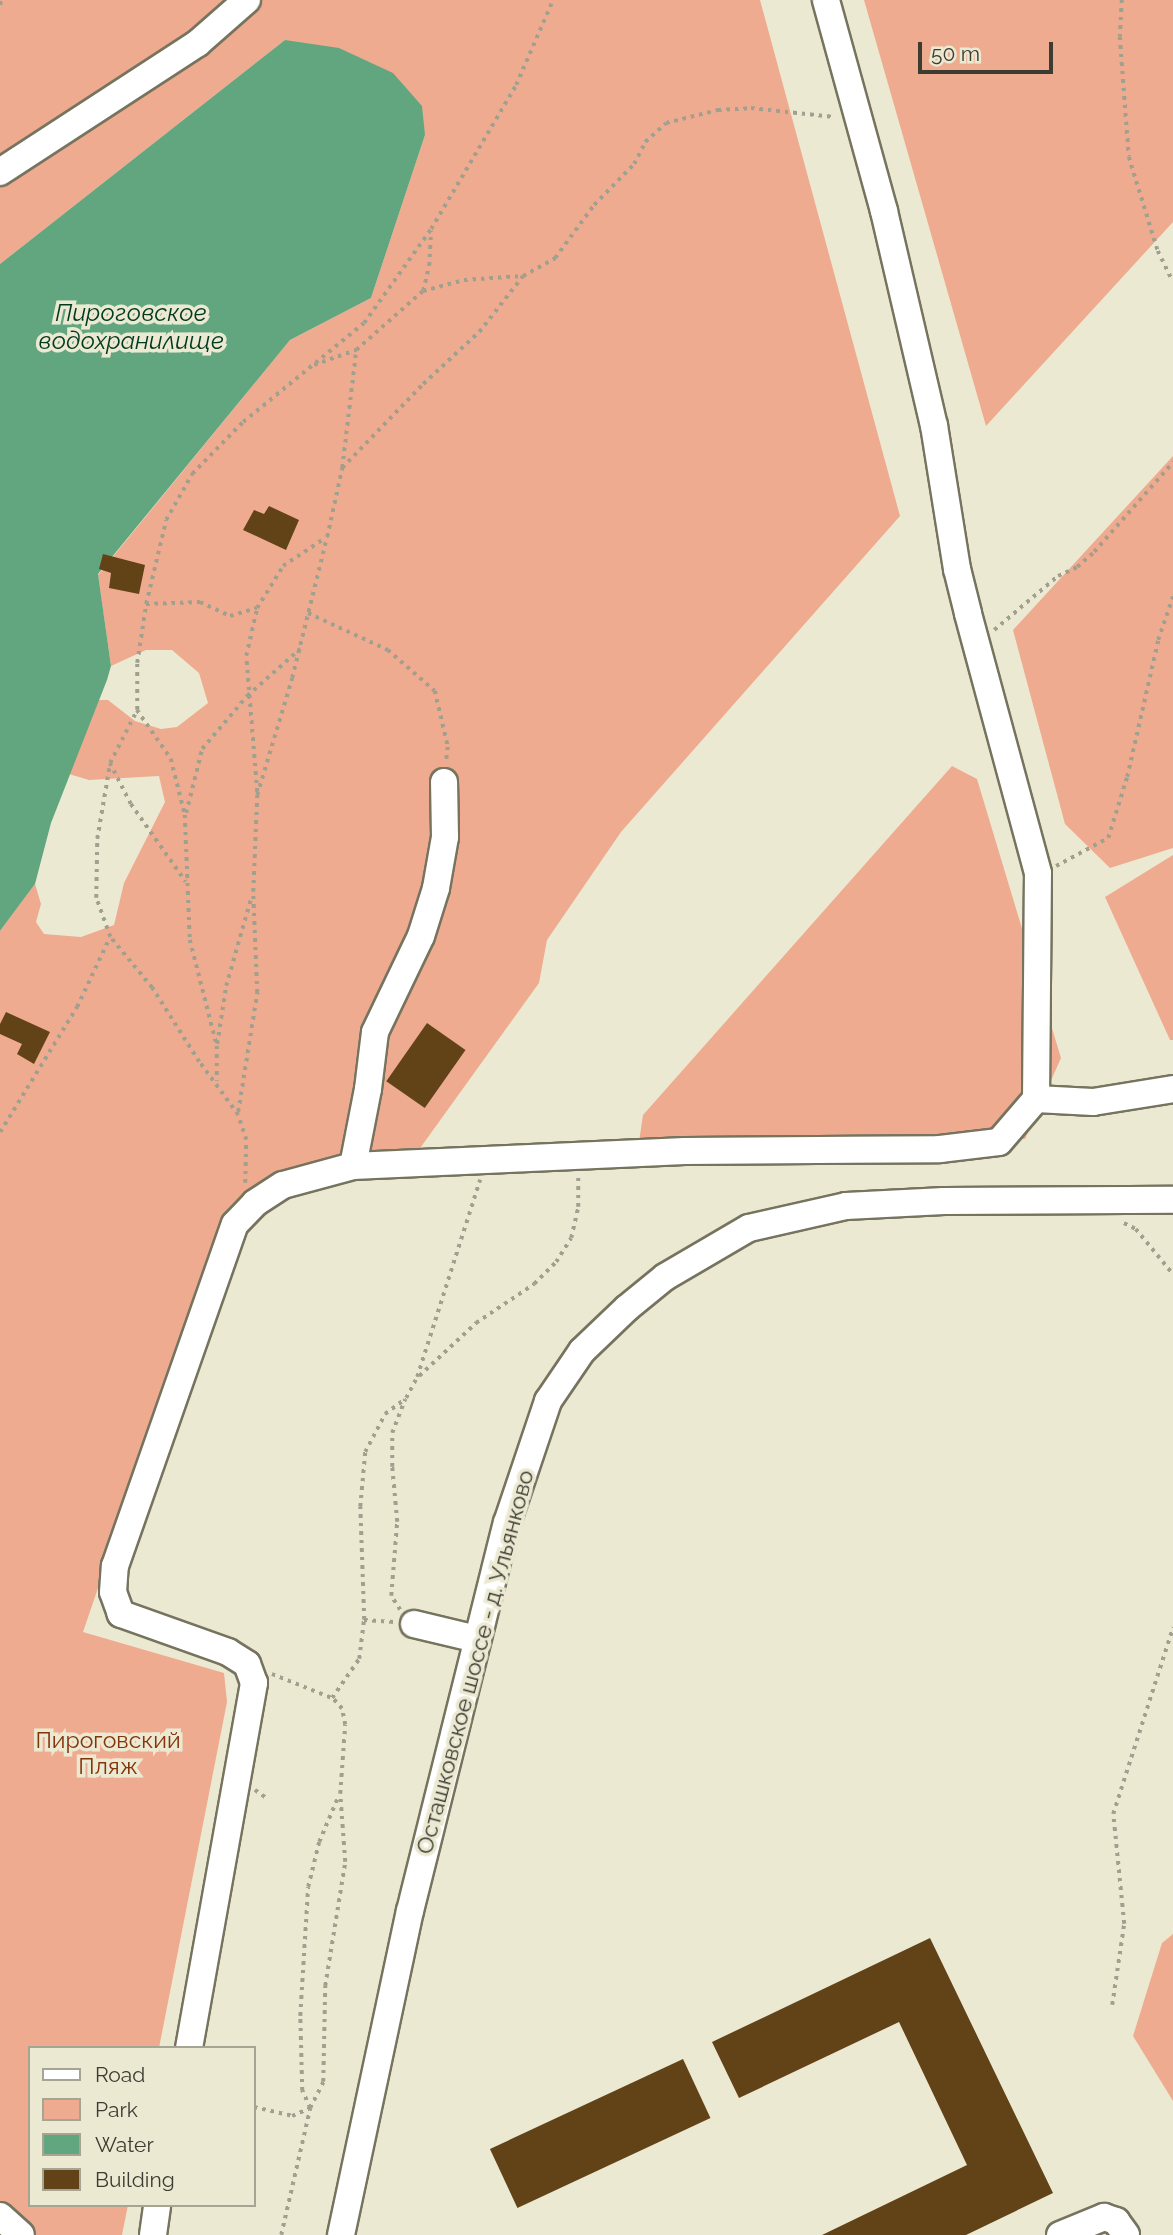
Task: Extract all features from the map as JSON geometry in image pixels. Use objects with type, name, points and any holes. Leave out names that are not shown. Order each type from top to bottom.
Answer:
[{"type":"street","points":[[0,172],[198,43],[247,0]]},
{"type":"street","points":[[189,2046],[249,1724],[254,1683],[247,1664],[228,1652],[121,1614],[113,1592],[115,1566],[235,1224],[255,1203],[283,1185],[354,1166],[685,1151],[886,1151],[999,1142],[1036,1099],[1038,873],[957,569],[930,412],[884,211],[826,0]]},
{"type":"street","points":[[354,1166],[375,1032],[421,936],[436,888],[445,837],[444,782]]},
{"type":"street","points":[[1036,1099],[1093,1102],[1173,1089]]},
{"type":"street","name":"Осташковское шоссе - д. Ульянково","points":[[341,2235],[410,1911],[507,1523],[548,1401],[583,1351],[626,1308],[665,1276],[749,1228],[846,1206],[944,1200],[1173,1200]]},
{"type":"street","points":[[414,1624],[477,1639]]},
{"type":"street","points":[[153,2235],[157,2207]]},
{"type":"street","points":[[0,2216],[21,2235]]},
{"type":"street","points":[[1060,2235],[1104,2217],[1116,2221],[1126,2235]]},
{"type":"path","points":[[244,1189],[246,1140],[238,1115],[199,1062],[152,988],[110,937],[96,898],[97,839],[110,762],[137,710],[137,663],[146,604],[166,520],[192,474],[243,422],[364,323],[431,229],[516,85],[553,0]]},
{"type":"path","points":[[1122,0],[1120,37],[1129,157],[1158,251],[1173,282]]},
{"type":"path","points":[[342,468],[423,384],[479,332],[523,276],[555,258],[594,205],[634,164],[645,142],[666,123],[718,110],[751,108],[781,114],[859,118]]},
{"type":"path","points":[[423,291],[429,266],[431,229]]},
{"type":"path","points":[[312,366],[356,350],[423,291],[464,280],[523,276]]},
{"type":"path","points":[[257,795],[300,649],[327,537],[342,468],[356,350]]},
{"type":"path","points":[[976,644],[1058,576],[1077,567],[1094,552],[1173,462]]},
{"type":"path","points":[[238,1115],[257,993],[253,892],[257,795],[247,696],[246,656],[257,608],[283,566],[327,537]]},
{"type":"path","points":[[1038,873],[1066,863],[1108,838],[1127,778],[1158,640],[1173,596]]},
{"type":"path","points":[[146,604],[200,602],[230,616],[257,608]]},
{"type":"path","points":[[308,613],[387,650],[435,691],[448,747],[444,782]]},
{"type":"path","points":[[186,815],[202,750],[247,696],[300,649]]},
{"type":"path","points":[[137,710],[171,759],[186,815],[190,940],[217,1046]]},
{"type":"path","points":[[110,762],[131,804],[187,884]]},
{"type":"path","points":[[217,1083],[217,1046],[226,986],[253,892]]},
{"type":"path","points":[[0,1132],[77,1007],[110,937]]},
{"type":"path","points":[[417,1377],[477,1322],[534,1284],[556,1262],[571,1238],[578,1207],[578,1156]]},
{"type":"path","points":[[414,1624],[391,1597],[397,1522],[392,1433],[405,1398],[417,1377],[485,1161]]},
{"type":"path","points":[[1117,1219],[1136,1229],[1173,1274]]},
{"type":"path","points":[[332,1698],[359,1659],[364,1620],[360,1507],[365,1452],[384,1414],[405,1398]]},
{"type":"path","points":[[364,1620],[414,1624]]},
{"type":"path","points":[[1112,2005],[1124,1924],[1113,1814],[1173,1627]]},
{"type":"path","points":[[247,1664],[332,1698],[342,1709],[345,1724],[340,1794],[345,1862],[325,1986],[323,2082],[310,2108],[281,2235]]},
{"type":"path","points":[[310,2108],[302,2091],[300,2016],[308,1887],[319,1842],[340,1794]]},
{"type":"path","points":[[256,2107],[292,2116],[310,2108]]},
{"type":"green space","name":"Пироговский Пляж","points":[[0,0],[760,0],[900,516],[621,832],[547,940],[539,983],[418,1151],[302,1167],[224,1220],[83,1632],[224,1673],[227,1702],[159,2046],[28,2046],[28,2207],[128,2207],[122,2235],[0,2235],[0,931],[35,884],[41,904],[36,922],[44,934],[81,937],[114,925],[124,883],[165,802],[159,776],[89,780],[69,774],[99,700],[108,700],[135,721],[161,729],[177,727],[208,703],[199,673],[172,650],[146,650],[111,666],[98,575],[290,340],[371,298],[425,135],[285,40],[0,264]]},
{"type":"green space","points":[[864,0],[1173,0],[1173,222],[986,426]]},
{"type":"green space","points":[[1173,456],[1173,848],[1110,868],[1065,824],[1013,630]]},
{"type":"green space","points":[[952,766],[977,779],[1061,1058],[1025,1139],[638,1149],[643,1115]]},
{"type":"green space","points":[[1173,855],[1173,1040],[1170,1040],[1105,897]]},
{"type":"green space","points":[[1173,1934],[1173,2101],[1133,2036],[1162,1943]]},
{"type":"water","name":"Пироговское водохранилище","points":[[285,40],[339,48],[393,73],[422,106],[425,135],[371,298],[290,340],[98,574],[111,666],[51,823],[35,884],[0,931],[0,264]]},
{"type":"building","points":[[269,506],[299,520],[286,550],[243,530],[254,510],[264,514]]},
{"type":"building","points":[[103,554],[145,565],[139,594],[109,588],[111,573],[99,569]]},
{"type":"building","points":[[6,1012],[50,1032],[34,1064],[17,1054],[22,1044],[0,1034],[0,1024]]},
{"type":"building","points":[[427,1023],[466,1050],[425,1108],[386,1081]]},
{"type":"building","points":[[930,1938],[1053,2193],[966,2235],[822,2235],[967,2165],[899,2022],[739,2098],[712,2042]]},
{"type":"building","points":[[683,2059],[710,2118],[517,2208],[490,2149]]}]
